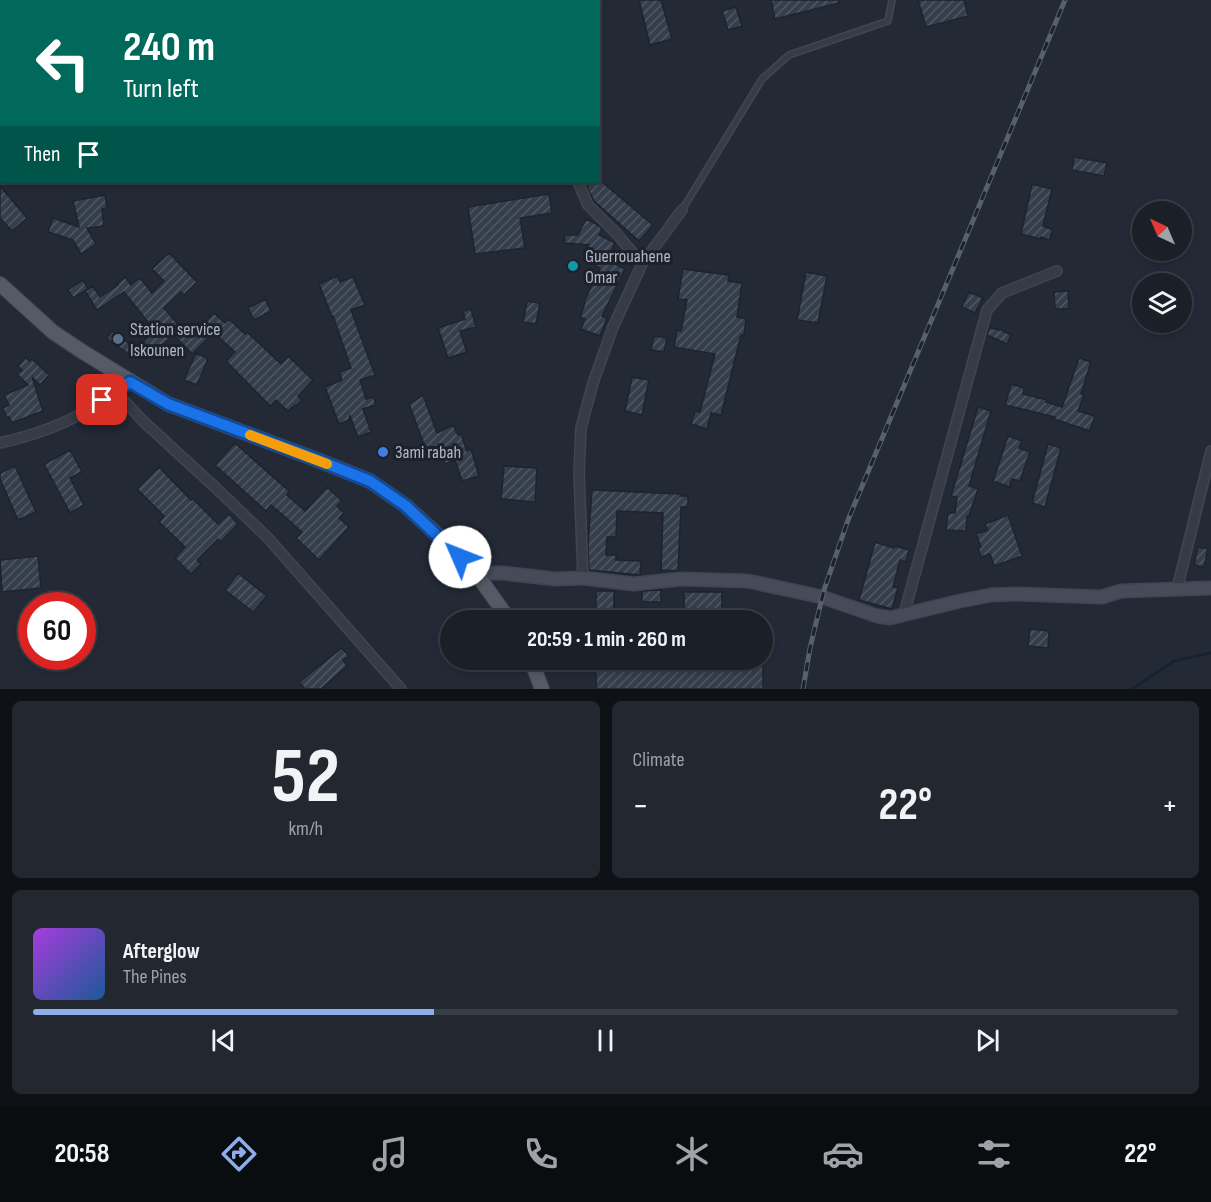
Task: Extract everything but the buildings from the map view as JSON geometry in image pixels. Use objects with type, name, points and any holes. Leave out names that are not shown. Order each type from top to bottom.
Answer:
[{"type":"main road","points":[[0,284],[53,332],[168,404],[370,481],[406,506],[443,540],[476,573],[502,610]]},
{"type":"main road","points":[[535,670],[542,689]]},
{"type":"street","points":[[578,183],[588,205],[617,234],[642,264]]},
{"type":"street","points":[[583,578],[579,472],[581,428],[593,383],[613,327],[642,264],[682,210]]},
{"type":"street","points":[[904,614],[987,310],[1002,293],[1057,271]]},
{"type":"street","points":[[0,442],[14,440],[53,427],[90,409],[130,382]]},
{"type":"street","points":[[115,391],[144,422],[268,538],[401,689]]},
{"type":"street","points":[[1177,589],[1211,451]]},
{"type":"street","points":[[476,573],[503,573],[555,579],[583,578],[634,584],[680,579],[748,581],[822,597],[877,616],[890,618],[991,595],[1102,597],[1121,591],[1211,588]]},
{"type":"lane","points":[[682,210],[762,79],[789,55],[888,21],[892,0]]},
{"type":"waterway","points":[[1132,689],[1174,661],[1211,653]]},
{"type":"railway","points":[[803,689],[824,590],[848,520],[1065,0]]},
{"type":"slow traffic","points":[[250,435],[327,464]]},
{"type":"place","name":"Guerrouahene Omar","points":[[573,266]]},
{"type":"place","name":"Station service Iskounen","points":[[118,339]]},
{"type":"place","name":"3ami rabah","points":[[383,452]]},
{"type":"route","points":[[102,400],[130,382],[168,404],[370,481],[406,506],[460,557]]}]
